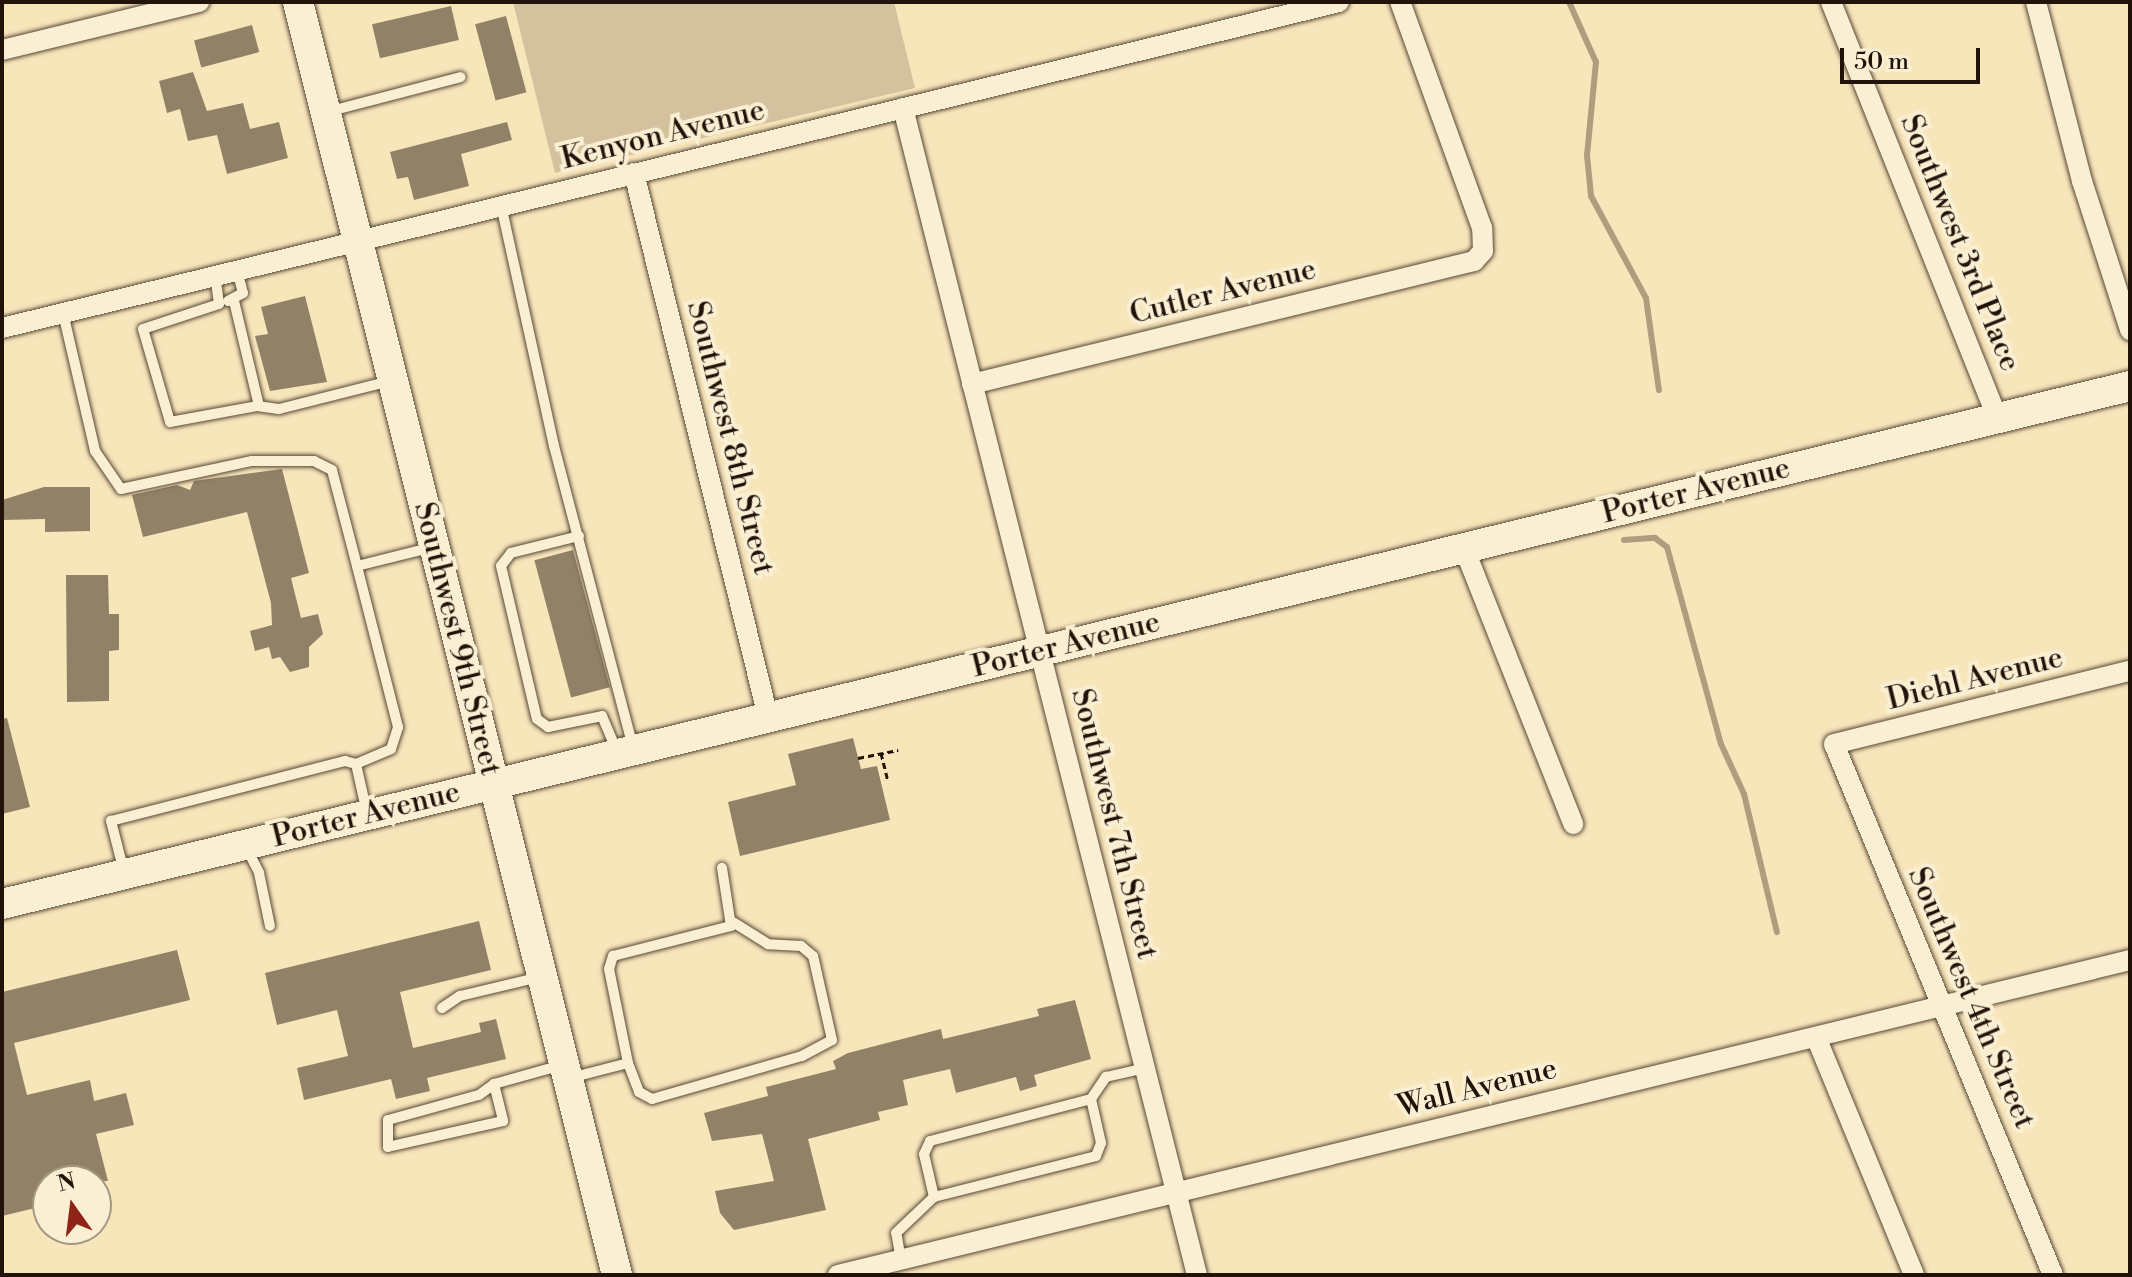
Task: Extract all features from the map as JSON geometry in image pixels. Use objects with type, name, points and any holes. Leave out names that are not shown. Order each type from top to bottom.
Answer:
[{"type":"street","points":[[2,50],[199,2]]},
{"type":"street","name":"Southwest 9th Street","points":[[298,2],[617,1275]]},
{"type":"street","name":"Kenyon Avenue","points":[[2,328],[1339,2]]},
{"type":"street","name":"Cutler Avenue","points":[[972,384],[1464,264],[1483,251],[1482,228],[1400,2]]},
{"type":"street","name":"Southwest 3rd Place","points":[[1831,2],[1997,417]]},
{"type":"street","points":[[2036,2],[2082,181],[2130,330]]},
{"type":"street","name":"Southwest 7th Street","points":[[903,108],[1197,1275]]},
{"type":"street","name":"Southwest 8th Street","points":[[634,173],[768,717]]},
{"type":"street","name":"Porter Avenue","points":[[2,904],[2130,386]]},
{"type":"street","points":[[1464,548],[1573,824]]},
{"type":"street","name":"Diehl Avenue","points":[[1834,744],[2130,671]]},
{"type":"street","name":"Southwest 4th Street","points":[[1834,744],[2053,1275]]},
{"type":"street","name":"Wall Avenue","points":[[838,1275],[903,1267],[1177,1193],[2130,960]]},
{"type":"street","points":[[1816,1037],[1914,1275]]},
{"type":"lane","points":[[325,112],[461,77]]},
{"type":"lane","points":[[501,205],[579,536],[625,752]]},
{"type":"lane","points":[[237,270],[243,293],[143,329],[166,418],[184,424],[259,406],[279,409],[392,381]]},
{"type":"lane","points":[[215,275],[228,300],[259,406]]},
{"type":"lane","points":[[63,313],[95,451],[121,489],[252,461],[314,461],[332,470],[398,727],[391,749],[356,764],[345,761],[111,821],[124,874]]},
{"type":"lane","points":[[579,536],[511,553],[501,566],[537,719],[548,727],[602,716],[625,752]]},
{"type":"lane","points":[[357,566],[434,547]]},
{"type":"lane","points":[[356,764],[367,815]]},
{"type":"lane","points":[[243,845],[259,873],[270,926]]},
{"type":"lane","points":[[722,868],[733,922],[768,944],[801,946],[813,956],[832,1040],[802,1056],[652,1099],[639,1092],[628,1063],[608,961],[733,922]]},
{"type":"lane","points":[[442,1008],[460,996],[542,976]]},
{"type":"lane","points":[[494,1084],[503,1121],[388,1147],[388,1120],[479,1095],[494,1084],[628,1063]]},
{"type":"lane","points":[[934,1197],[924,1154],[930,1141],[1091,1099],[1106,1077],[1145,1068]]},
{"type":"lane","points":[[903,1267],[896,1233],[934,1197],[1096,1156],[1101,1143],[1091,1099]]},
{"type":"path","points":[[858,758],[898,750]]},
{"type":"path","points":[[881,753],[888,781]]},
{"type":"shaded area","points":[[513,2],[894,2],[915,88],[555,173]]},
{"type":"building","points":[[451,6],[459,40],[380,58],[372,24]]},
{"type":"building","points":[[506,16],[526,92],[496,101],[475,24]]},
{"type":"building","points":[[252,25],[259,52],[201,68],[194,41]]},
{"type":"building","points":[[193,72],[207,111],[243,103],[250,129],[279,122],[288,158],[227,174],[217,135],[188,141],[180,109],[167,113],[159,81]]},
{"type":"building","points":[[507,122],[512,140],[461,154],[469,186],[414,200],[408,177],[397,179],[390,152]]},
{"type":"building","points":[[305,296],[327,382],[270,391],[255,336],[268,334],[261,307]]},
{"type":"building","points":[[282,469],[309,573],[291,578],[301,618],[318,614],[323,634],[309,647],[309,667],[290,672],[280,657],[272,659],[269,647],[255,651],[250,631],[272,625],[271,603],[247,512],[143,537],[132,495],[177,485],[190,490],[194,481]]},
{"type":"building","points":[[44,487],[90,487],[90,531],[45,532],[45,519],[2,520],[2,500]]},
{"type":"building","points":[[573,550],[610,687],[571,698],[534,560]]},
{"type":"building","points":[[66,575],[108,575],[109,614],[119,614],[119,650],[109,651],[109,701],[67,702]]},
{"type":"building","points":[[7,718],[30,807],[2,814],[2,719]]},
{"type":"building","points":[[853,738],[861,769],[877,766],[890,820],[740,856],[728,802],[796,785],[788,754]]},
{"type":"building","points":[[479,921],[491,970],[400,992],[413,1048],[481,1032],[479,1023],[496,1019],[506,1059],[427,1078],[430,1091],[396,1099],[391,1079],[304,1100],[297,1068],[348,1056],[337,1010],[277,1025],[265,973]]},
{"type":"building","points":[[177,950],[190,1000],[14,1043],[27,1095],[90,1080],[94,1101],[126,1093],[134,1125],[96,1134],[104,1165],[32,1165],[32,1209],[2,1216],[2,992]]},
{"type":"building","points":[[1075,1000],[1091,1059],[1034,1075],[1037,1086],[1020,1091],[1016,1077],[956,1093],[950,1069],[903,1080],[908,1105],[878,1112],[880,1120],[808,1139],[826,1210],[734,1230],[720,1213],[715,1191],[774,1181],[762,1134],[712,1141],[704,1113],[768,1096],[766,1087],[836,1069],[833,1061],[848,1053],[941,1029],[943,1039],[1039,1016],[1037,1009]]},
{"type":"waterway","points":[[1569,2],[1596,62],[1587,155],[1591,196],[1646,298],[1659,390]]},
{"type":"waterway","points":[[1624,540],[1655,538],[1667,547],[1721,744],[1744,794],[1777,932]]}]
